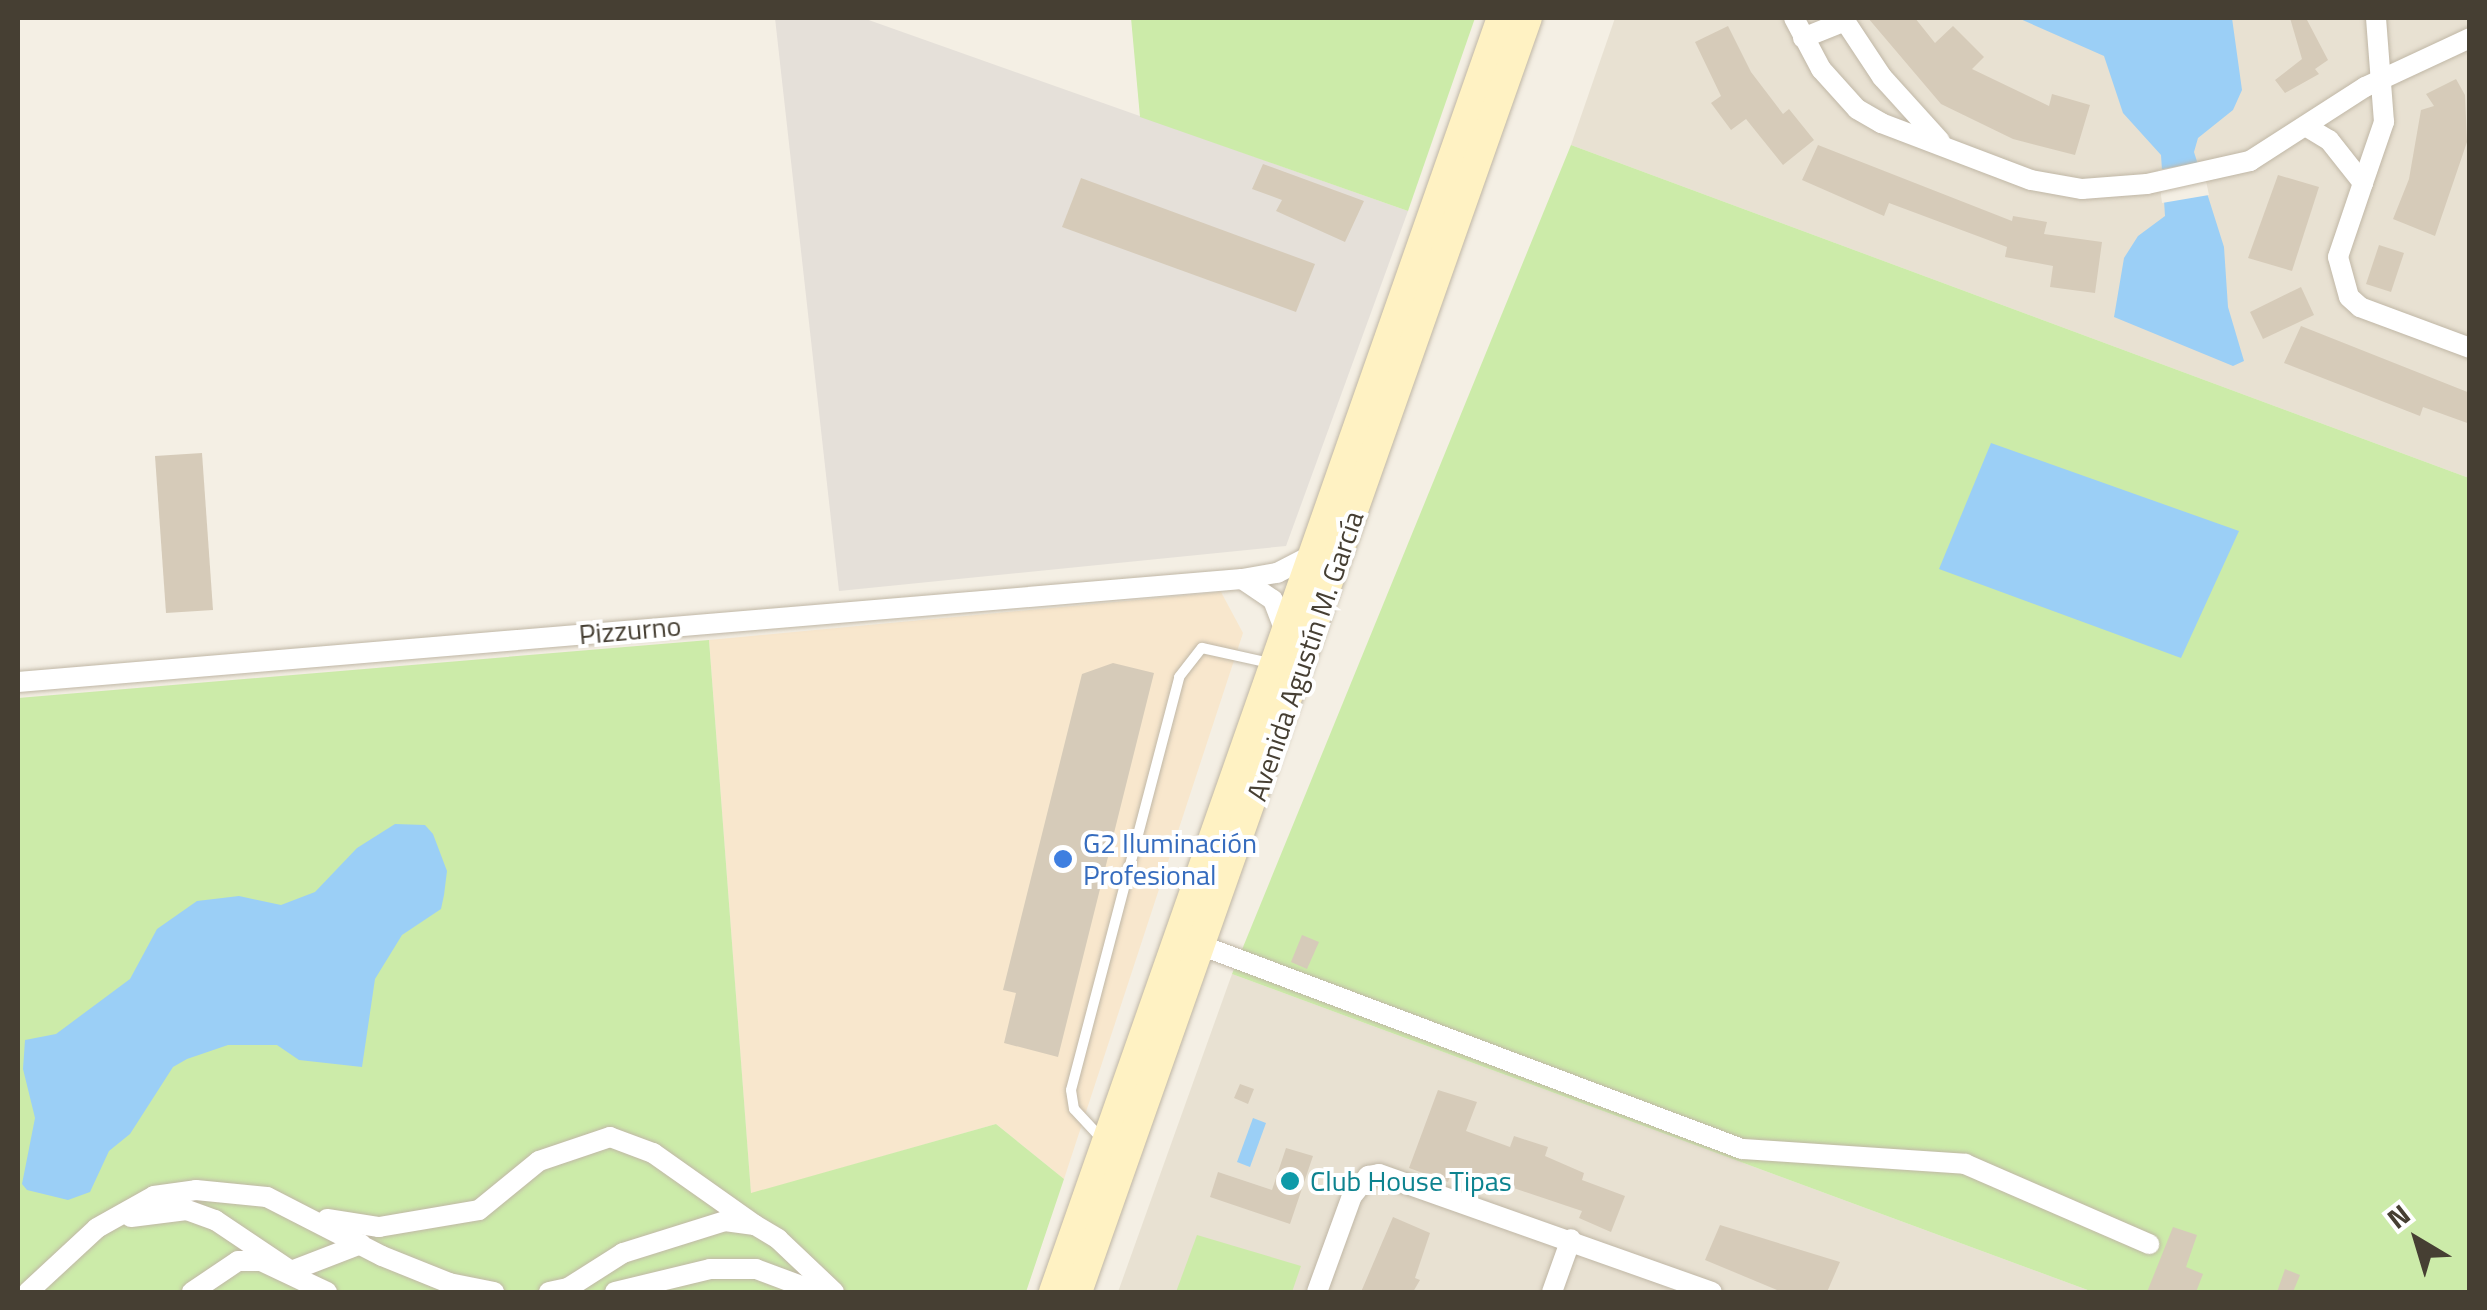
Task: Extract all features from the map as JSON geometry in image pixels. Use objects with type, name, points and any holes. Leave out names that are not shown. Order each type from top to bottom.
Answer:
[{"type":"main road","name":"Avenida Agustín M. García","points":[[1053,1292],[1501,18]]},
{"type":"main road","name":"Avenida Agustín M. García","points":[[1078,1292],[1528,18]]},
{"type":"street","points":[[2376,18],[2385,76],[2384,122],[2338,256],[2349,297],[2470,348]]},
{"type":"street","points":[[1945,146],[1882,77],[1844,19],[1799,24],[1858,108],[1945,146],[2052,186],[2148,184],[2250,161],[2385,76],[2470,38]]},
{"type":"street","points":[[2307,127],[2328,140],[2363,183]]},
{"type":"street","name":"Pizzurno","points":[[18,682],[1242,579],[1277,572],[1314,554]]},
{"type":"street","points":[[1242,579],[1274,600],[1286,636]]},
{"type":"street","points":[[1203,946],[1742,1149],[1965,1164],[2149,1244]]},
{"type":"street","points":[[314,1216],[379,1227],[453,1217],[479,1210],[539,1161],[610,1137],[653,1153],[755,1226],[834,1292]]},
{"type":"street","points":[[1317,1292],[1352,1196],[1368,1176],[1391,1176],[1712,1292]]},
{"type":"street","points":[[28,1292],[97,1228],[154,1196],[196,1190],[267,1198],[314,1216],[362,1244],[449,1283],[494,1292]]},
{"type":"street","points":[[97,1228],[146,1212],[187,1210],[215,1220],[327,1292]]},
{"type":"street","points":[[550,1292],[685,1230],[725,1221],[755,1226]]},
{"type":"street","points":[[1552,1292],[1571,1239]]},
{"type":"street","points":[[192,1292],[238,1261],[291,1271],[362,1244]]},
{"type":"street","points":[[615,1292],[710,1270],[756,1269],[818,1292]]},
{"type":"lane","points":[[1106,1143],[1074,1109],[1071,1090],[1179,678],[1202,648],[1276,666]]},
{"type":"shaded area","points":[[775,18],[863,18],[1408,211],[1286,546],[839,591]]},
{"type":"shaded area","points":[[1615,18],[2469,18],[2469,478],[1571,145]]},
{"type":"shaded area","points":[[1221,592],[1243,633],[1064,1179],[996,1124],[751,1194],[709,640]]},
{"type":"shaded area","points":[[1232,974],[2093,1292],[1118,1292]]},
{"type":"green space","points":[[1131,18],[1475,18],[1408,211],[1140,117]]},
{"type":"green space","points":[[1571,145],[2469,478],[2469,1292],[2093,1292],[1232,974]]},
{"type":"green space","points":[[709,640],[751,1193],[996,1124],[1064,1179],[1026,1292],[18,1292],[18,698]]},
{"type":"green space","points":[[1197,1235],[1301,1266],[1292,1292],[1176,1292]]},
{"type":"water","points":[[2018,18],[2232,18],[2242,90],[2233,110],[2198,138],[2194,152],[2224,247],[2228,307],[2244,361],[2233,366],[2114,317],[2124,258],[2138,236],[2165,216],[2161,155],[2123,113],[2104,56]]},
{"type":"water","points":[[1991,443],[2239,531],[2181,658],[1939,569]]},
{"type":"water","points":[[395,824],[425,825],[433,834],[447,871],[444,895],[441,909],[402,935],[375,979],[362,1067],[299,1060],[277,1045],[228,1045],[187,1059],[173,1067],[130,1134],[109,1151],[90,1192],[68,1200],[27,1190],[22,1184],[35,1118],[23,1069],[25,1040],[56,1034],[130,979],[157,929],[197,901],[239,896],[281,905],[315,892],[357,848]]},
{"type":"water","points":[[1253,1118],[1266,1123],[1250,1167],[1237,1162]]},
{"type":"pier","points":[[2202,162],[2209,195],[2162,203],[2158,170]]},
{"type":"building","points":[[1868,18],[1915,18],[1935,43],[1953,26],[1984,57],[1972,69],[2049,106],[2052,94],[2090,105],[2075,155],[2013,139],[1941,104]]},
{"type":"building","points":[[2290,18],[2306,18],[2328,60],[2315,69],[2319,74],[2285,93],[2275,80],[2302,59]]},
{"type":"building","points":[[1728,26],[1751,72],[1783,114],[1789,109],[1814,140],[1783,165],[1746,119],[1731,130],[1711,103],[1721,96],[1695,42]]},
{"type":"building","points":[[2456,79],[2465,95],[2467,142],[2435,236],[2393,219],[2409,179],[2421,110],[2434,106],[2426,94]]},
{"type":"building","points":[[1818,145],[2012,221],[2013,216],[2047,222],[2044,234],[2102,242],[2095,293],[2050,287],[2053,266],[2005,257],[2007,247],[1889,203],[1884,216],[1802,180]]},
{"type":"building","points":[[1263,164],[1364,201],[1345,242],[1276,211],[1282,200],[1252,189]]},
{"type":"building","points":[[2278,175],[2319,187],[2292,271],[2248,258]]},
{"type":"building","points":[[1081,178],[1315,264],[1296,312],[1062,227]]},
{"type":"building","points":[[2379,245],[2404,253],[2391,292],[2366,284]]},
{"type":"building","points":[[2301,287],[2314,315],[2263,339],[2250,312]]},
{"type":"building","points":[[2301,326],[2470,393],[2470,424],[2423,407],[2420,416],[2284,363]]},
{"type":"building","points":[[202,453],[213,610],[166,613],[155,456]]},
{"type":"building","name":"G2 Iluminación Profesional","points":[[1113,663],[1154,673],[1058,1057],[1004,1043],[1016,993],[1003,990],[1082,674]]},
{"type":"building","points":[[1302,935],[1319,942],[1307,969],[1291,962]]},
{"type":"building","points":[[1240,1084],[1254,1089],[1248,1104],[1234,1098]]},
{"type":"building","points":[[1438,1090],[1477,1102],[1466,1131],[1510,1147],[1514,1136],[1548,1147],[1545,1156],[1584,1173],[1582,1180],[1625,1196],[1611,1232],[1579,1218],[1582,1211],[1487,1179],[1452,1170],[1448,1182],[1409,1168]]},
{"type":"building","name":"Club House Tipas","points":[[1286,1148],[1313,1156],[1290,1224],[1210,1197],[1218,1172],[1272,1190]]},
{"type":"building","points":[[1393,1217],[1430,1233],[1415,1278],[1420,1280],[1413,1292],[1361,1292]]},
{"type":"building","points":[[1720,1225],[1840,1262],[1827,1292],[1782,1292],[1705,1260]]},
{"type":"building","points":[[2173,1227],[2197,1235],[2186,1267],[2203,1274],[2196,1292],[2147,1292]]},
{"type":"building","points":[[2285,1269],[2300,1275],[2293,1292],[2277,1292]]},
{"type":"place","name":"G2 Iluminación Profesional","points":[[1063,859]]},
{"type":"place","name":"Club House Tipas","points":[[1290,1181]]}]
